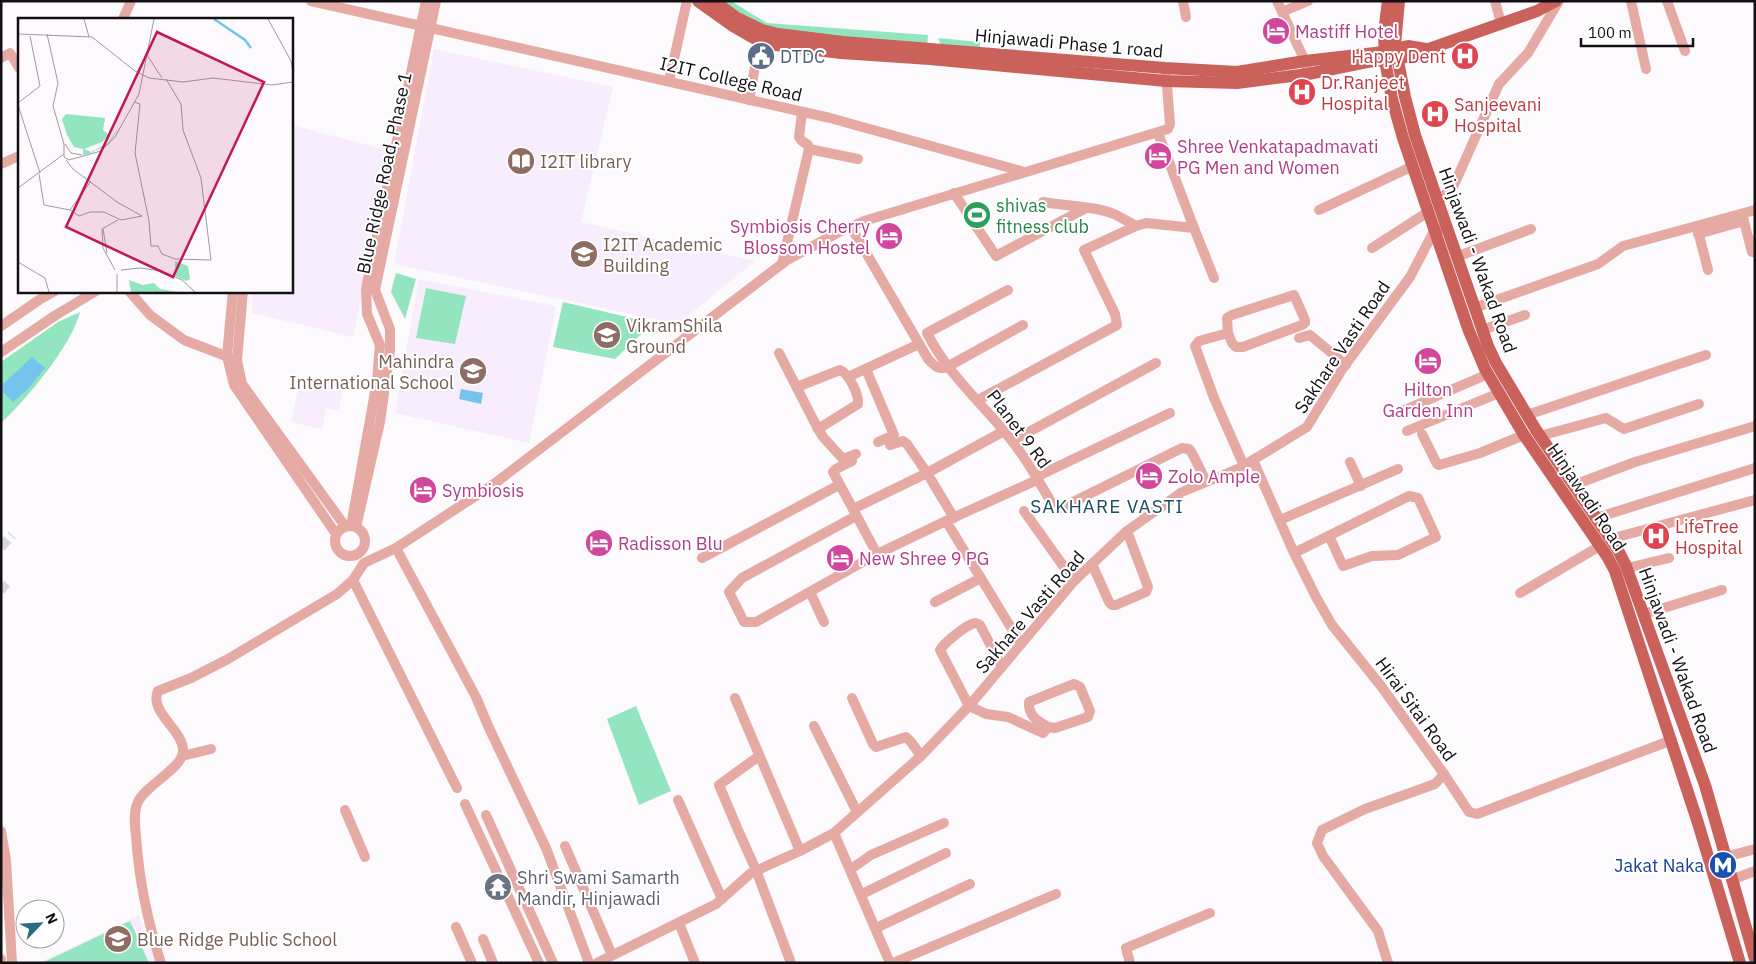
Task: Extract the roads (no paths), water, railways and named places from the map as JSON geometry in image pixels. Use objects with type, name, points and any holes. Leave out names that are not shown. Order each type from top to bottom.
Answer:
[{"type":"main road","name":"Hinjawadi Phase 1 road","points":[[698,1],[733,26],[760,36]]},
{"type":"main road","name":"Hinjawadi Phase 1 road","points":[[714,1],[760,36],[776,45],[840,53],[1166,75],[1237,83],[1306,67],[1391,54],[1414,55],[1536,11],[1557,1]]},
{"type":"main road","points":[[1388,1],[1384,32],[1391,54]]},
{"type":"main road","points":[[1391,54],[1396,32],[1399,1]]},
{"type":"main road","name":"Hinjawadi Road","points":[[1391,54],[1392,99],[1428,212],[1440,229],[1469,331],[1488,374],[1524,435],[1605,542],[1672,740],[1740,963]]},
{"type":"main road","name":"Hinjawadi - Wakad Road","points":[[1391,54],[1415,135],[1438,202],[1440,229],[1456,257],[1496,363],[1540,436],[1596,518],[1605,542],[1627,568],[1705,785],[1755,959]]},
{"type":"street","points":[[124,18],[130,1]]},
{"type":"street","name":"I2IT College Road","points":[[310,1],[830,118],[1022,172]]},
{"type":"street","name":"Blue Ridge Road, Phase 1","points":[[351,526],[380,422],[390,350],[390,329],[375,290],[426,27],[426,1]]},
{"type":"street","name":"Blue Ridge Road, Phase 1","points":[[351,526],[377,381],[380,345],[367,314],[366,289],[426,27],[436,1]]},
{"type":"street","points":[[669,81],[687,1]]},
{"type":"street","points":[[1183,1],[1186,17]]},
{"type":"street","points":[[1277,1],[1306,67]]},
{"type":"street","points":[[1282,12],[1308,1]]},
{"type":"street","points":[[1495,1],[1501,23]]},
{"type":"street","points":[[1438,202],[1454,185],[1499,84],[1528,53],[1557,1]]},
{"type":"street","points":[[1631,1],[1646,69]]},
{"type":"street","points":[[1667,1],[1685,51]]},
{"type":"street","points":[[749,100],[760,36]]},
{"type":"street","points":[[1,58],[10,53],[18,66]]},
{"type":"street","points":[[161,963],[149,926],[138,872],[135,819],[137,802],[181,760],[184,751],[181,741],[158,708],[156,696],[158,691],[191,678],[228,659],[334,596],[353,580],[364,563],[396,548],[494,484],[782,264],[839,232],[864,221],[1168,129],[1170,124],[1166,75]]},
{"type":"street","points":[[782,264],[809,149],[808,145],[799,137],[802,112]]},
{"type":"street","points":[[1158,132],[1214,278]]},
{"type":"street","points":[[809,149],[858,159]]},
{"type":"street","points":[[1,164],[18,156]]},
{"type":"street","points":[[1319,210],[1413,166]]},
{"type":"street","points":[[954,193],[996,256],[1086,208]]},
{"type":"street","points":[[1043,202],[1113,214],[1136,226]]},
{"type":"street","points":[[1474,308],[1598,264],[1624,246],[1696,232],[1743,217],[1755,210]]},
{"type":"street","points":[[1372,248],[1428,212]]},
{"type":"street","points":[[1743,217],[1752,252]]},
{"type":"street","points":[[978,400],[1117,325],[1115,314],[1083,250],[1146,223],[1194,228]]},
{"type":"street","name":"Planet 9 Rd","points":[[851,227],[922,348],[934,365],[940,369],[947,367],[978,400],[1012,441],[1054,505],[1060,508],[1182,448],[1189,449],[1192,452],[1206,481]]},
{"type":"street","name":"Sakhare Vasti Road","points":[[597,963],[716,904],[751,873],[834,833],[921,756],[969,706],[1074,581],[1127,531],[1182,492],[1244,466],[1307,427],[1346,365],[1410,277],[1440,229]]},
{"type":"street","points":[[1456,257],[1532,229]]},
{"type":"street","points":[[1696,232],[1708,270]]},
{"type":"street","points":[[1008,290],[927,333],[935,350],[947,367],[1023,325]]},
{"type":"street","points":[[1,326],[54,292]]},
{"type":"street","points":[[1,352],[56,314],[94,292]]},
{"type":"street","points":[[129,292],[150,315],[184,340],[232,358]]},
{"type":"street","points":[[233,292],[232,358],[234,385],[336,534],[335,544],[340,552],[349,556],[359,553],[365,540],[361,530],[351,526],[242,384],[232,358],[243,292]]},
{"type":"street","points":[[1294,295],[1305,320],[1305,323],[1302,325],[1243,346],[1236,347],[1232,343],[1228,332],[1227,318],[1232,315],[1294,295]]},
{"type":"street","points":[[1482,330],[1525,316]]},
{"type":"street","points":[[1228,332],[1199,341],[1196,346],[1214,398],[1244,466]]},
{"type":"street","points":[[1299,338],[1310,335],[1346,365]]},
{"type":"street","points":[[848,377],[922,348],[935,350]]},
{"type":"street","points":[[779,353],[823,437],[843,459],[857,456],[833,472],[877,554]]},
{"type":"street","points":[[1527,415],[1706,355]]},
{"type":"street","points":[[1012,441],[1156,363]]},
{"type":"street","points":[[866,369],[894,435],[878,442]]},
{"type":"street","points":[[797,387],[840,370],[844,371],[848,377],[859,400],[858,404],[855,408],[818,429]]},
{"type":"street","points":[[1400,412],[1488,374]]},
{"type":"street","points":[[1421,418],[1498,390]]},
{"type":"street","points":[[1407,431],[1498,390]]},
{"type":"street","points":[[1540,436],[1606,418],[1624,429],[1699,404]]},
{"type":"street","points":[[1004,431],[855,512],[742,578],[729,592],[744,622],[756,622],[877,554],[1170,413]]},
{"type":"street","points":[[1574,485],[1635,462],[1755,426]]},
{"type":"street","points":[[1422,434],[1439,465],[1480,453],[1524,435]]},
{"type":"street","points":[[890,445],[903,441],[907,444],[927,473],[981,578],[1021,644]]},
{"type":"street","name":"Hirai Sitai Road","points":[[1253,460],[1294,553],[1332,624],[1381,686],[1444,774],[1443,778],[1435,784],[1365,809],[1322,830],[1316,843],[1378,931],[1388,963]]},
{"type":"street","points":[[1350,462],[1360,486]]},
{"type":"street","points":[[1596,518],[1755,468]]},
{"type":"street","points":[[1280,520],[1398,469]]},
{"type":"street","points":[[702,558],[839,485]]},
{"type":"street","points":[[1294,553],[1409,496],[1418,498],[1436,538],[1398,555],[1372,556],[1343,566],[1329,536]]},
{"type":"street","points":[[1520,593],[1605,542],[1755,500]]},
{"type":"street","points":[[1024,511],[1074,581]]},
{"type":"street","points":[[336,534],[351,526]]},
{"type":"street","points":[[1092,564],[1112,605],[1146,592],[1148,587],[1127,531]]},
{"type":"street","points":[[396,548],[476,697],[546,848],[589,963]]},
{"type":"street","points":[[359,553],[364,563]]},
{"type":"street","points":[[1627,568],[1669,558]]},
{"type":"street","points":[[935,602],[981,578]]},
{"type":"street","points":[[353,580],[458,788]]},
{"type":"street","points":[[1644,614],[1722,590]]},
{"type":"street","points":[[810,592],[824,622]]},
{"type":"street","points":[[1002,667],[980,625],[976,623],[972,623],[941,647],[940,650],[940,654],[969,706],[986,714],[1008,717],[1043,732],[1048,727]]},
{"type":"street","points":[[1074,684],[1078,685],[1090,711],[1088,717],[1055,728],[1048,727],[1033,718],[1028,706],[1029,702],[1074,684]]},
{"type":"street","points":[[735,698],[800,851]]},
{"type":"street","points":[[852,698],[876,747],[906,737],[921,756]]},
{"type":"street","points":[[814,726],[857,812]]},
{"type":"street","points":[[1444,774],[1469,812],[1477,814],[1672,740]]},
{"type":"street","points":[[182,756],[210,749]]},
{"type":"street","points":[[760,756],[720,785],[756,870],[791,963]]},
{"type":"street","points":[[678,800],[722,899]]},
{"type":"street","points":[[465,804],[539,963]]},
{"type":"street","points":[[345,810],[365,857]]},
{"type":"street","points":[[486,815],[554,963]]},
{"type":"street","points":[[851,869],[871,855],[944,823]]},
{"type":"street","points":[[1,831],[12,963]]},
{"type":"street","points":[[834,833],[891,963],[1056,894]]},
{"type":"street","points":[[565,846],[612,955]]},
{"type":"street","points":[[1725,858],[1755,849]]},
{"type":"street","points":[[862,894],[946,854]]},
{"type":"street","points":[[1731,880],[1755,871]]},
{"type":"street","points":[[876,928],[970,884]]},
{"type":"street","points":[[1130,963],[1126,948],[1210,913]]},
{"type":"street","points":[[679,923],[695,963]]},
{"type":"street","points":[[456,927],[472,963]]},
{"type":"street","points":[[483,939],[493,963]]},
{"type":"water","points":[[32,357],[45,368],[29,388],[13,402],[1,390],[1,386]]},
{"type":"water","points":[[461,389],[483,393],[481,404],[459,399]]},
{"type":"tunnel","points":[[1,547],[12,535]]},
{"type":"tunnel","points":[[1,585],[7,590]]},
{"type":"place","name":"Mastiff Hotel","points":[[1276,31]]},
{"type":"place","name":"DTDC","points":[[761,56]]},
{"type":"place","name":"Happy Dent","points":[[1465,56]]},
{"type":"place","name":"Dr.Ranjeet Hospital","points":[[1302,92]]},
{"type":"place","name":"Sanjeevani Hospital","points":[[1435,114]]},
{"type":"place","name":"Shree Venkatapadmavati PG Men and Women","points":[[1158,156]]},
{"type":"place","name":"I2IT library","points":[[521,161]]},
{"type":"place","name":"shivas fitness club","points":[[977,215]]},
{"type":"place","name":"Symbiosis Cherry Blossom Hostel","points":[[889,236]]},
{"type":"place","name":"I2IT Academic Building","points":[[584,254]]},
{"type":"place","name":"VikramShila Ground","points":[[607,335]]},
{"type":"place","name":"Hilton Garden Inn","points":[[1428,361]]},
{"type":"place","name":"Mahindra International School","points":[[473,371]]},
{"type":"place","name":"Zolo Ample","points":[[1149,476]]},
{"type":"place","name":"Symbiosis","points":[[423,490]]},
{"type":"place","name":"LifeTree Hospital","points":[[1656,536]]},
{"type":"place","name":"Radisson Blu","points":[[599,543]]},
{"type":"place","name":"New Shree 9 PG","points":[[840,558]]},
{"type":"place","name":"Jakat Naka","points":[[1723,865]]},
{"type":"place","name":"Shri Swami Samarth Mandir, Hinjawadi","points":[[498,887]]},
{"type":"place","name":"Blue Ridge Public School","points":[[118,939]]},
{"type":"district","name":"SAKHARE VASTI","points":[[1107,506]]}]
